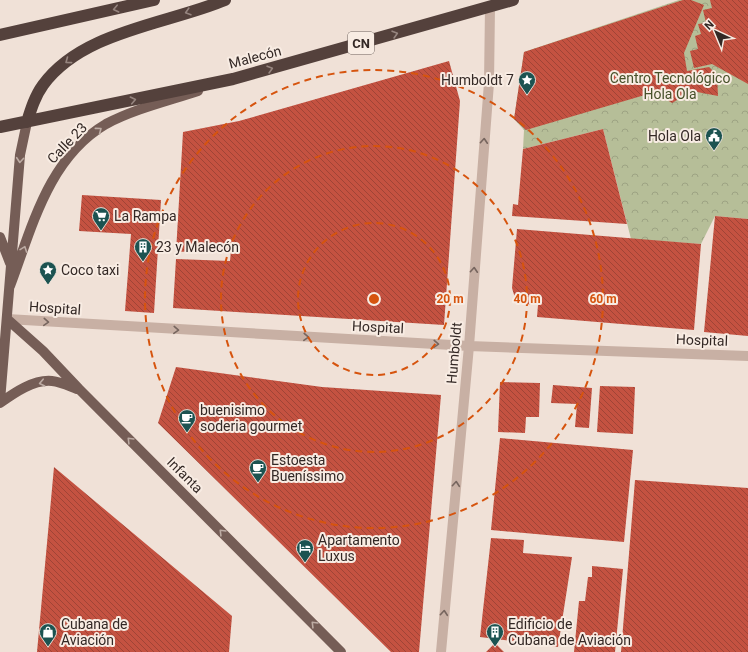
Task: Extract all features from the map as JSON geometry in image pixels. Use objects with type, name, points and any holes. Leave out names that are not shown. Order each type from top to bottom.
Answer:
[{"type":"highway","points":[[0,35],[154,0]]},
{"type":"highway","points":[[27,122],[43,86],[56,71],[74,57],[100,42],[138,27],[225,0]]},
{"type":"highway","name":"Malecón","points":[[0,127],[233,79],[490,4],[513,0]]},
{"type":"main road","name":"Calle 23","points":[[10,286],[40,204],[51,182],[65,161],[84,141],[106,125],[130,114],[233,79]]},
{"type":"main road","name":"Calle 23","points":[[0,402],[20,155],[27,122]]},
{"type":"main road","points":[[0,237],[10,260],[10,286]]},
{"type":"main road","name":"Infanta","points":[[7,319],[43,350],[79,389],[341,652]]},
{"type":"main road","points":[[0,402],[16,392],[41,382],[52,381],[79,389]]},
{"type":"street","name":"Humboldt","points":[[441,652],[469,346],[489,83],[490,4]]},
{"type":"street","name":"Hospital","points":[[7,319],[469,346],[748,356]]},
{"type":"green space","name":"Centro Tecnológico Hola Ola","points":[[679,0],[748,0],[748,219],[715,216],[701,244],[631,239],[603,129],[523,149],[524,130],[514,119],[524,52]]},
{"type":"building","points":[[683,0],[691,0],[704,5],[684,53],[687,71],[709,67],[717,75],[718,96],[692,91],[672,103],[655,92],[526,130],[514,119],[524,52]]},
{"type":"building","points":[[710,0],[748,0],[748,84],[712,64],[694,68],[690,51],[698,49],[695,36],[701,34],[698,24],[706,23],[703,10],[712,8]]},
{"type":"building","points":[[449,61],[460,101],[444,325],[173,308],[176,259],[230,261],[231,250],[176,252],[183,132],[239,121]]},
{"type":"building","points":[[603,129],[627,224],[512,216],[513,204],[518,205],[523,149]]},
{"type":"building","points":[[82,195],[161,200],[154,313],[125,311],[131,234],[79,231]]},
{"type":"building","points":[[715,216],[748,219],[748,336],[704,332]]},
{"type":"building","points":[[517,229],[701,244],[694,330],[537,317],[538,305],[524,304],[515,298],[512,288]]},
{"type":"building","points":[[176,367],[322,387],[441,395],[419,652],[391,652],[158,423]]},
{"type":"building","points":[[500,382],[540,383],[539,417],[526,417],[525,433],[498,432]]},
{"type":"building","points":[[553,385],[592,388],[589,428],[575,427],[577,404],[551,403]]},
{"type":"building","points":[[600,386],[635,387],[633,434],[597,432]]},
{"type":"building","points":[[500,438],[633,450],[624,542],[491,530]]},
{"type":"building","points":[[54,467],[232,616],[229,652],[37,652]]},
{"type":"building","points":[[635,480],[748,488],[748,652],[621,652]]},
{"type":"building","points":[[491,538],[524,540],[523,553],[572,557],[558,647],[480,637]]},
{"type":"building","points":[[592,566],[623,569],[615,652],[574,652],[579,601],[585,601],[588,577],[592,577]]},
{"type":"building","name":"Edificio de Cubana de Aviación","points":[[495,643],[504,652],[486,652]]},
{"type":"place","name":"Humboldt 7","points":[[527,95]]},
{"type":"place","name":"Hola Ola","points":[[714,151]]},
{"type":"place","name":"La Rampa","points":[[101,231]]},
{"type":"place","name":"23 y Malecón","points":[[143,262]]},
{"type":"place","name":"Coco taxi","points":[[48,285]]},
{"type":"place","name":"buenisimo soderia gourmet","points":[[187,433]]},
{"type":"place","name":"Estoesta Bueníssimo","points":[[258,483]]},
{"type":"place","name":"Apartamento Luxus","points":[[305,563]]},
{"type":"place","name":"Cubana de Aviación","points":[[48,647]]},
{"type":"place","name":"Edificio de Cubana de Aviación","points":[[495,647]]}]
